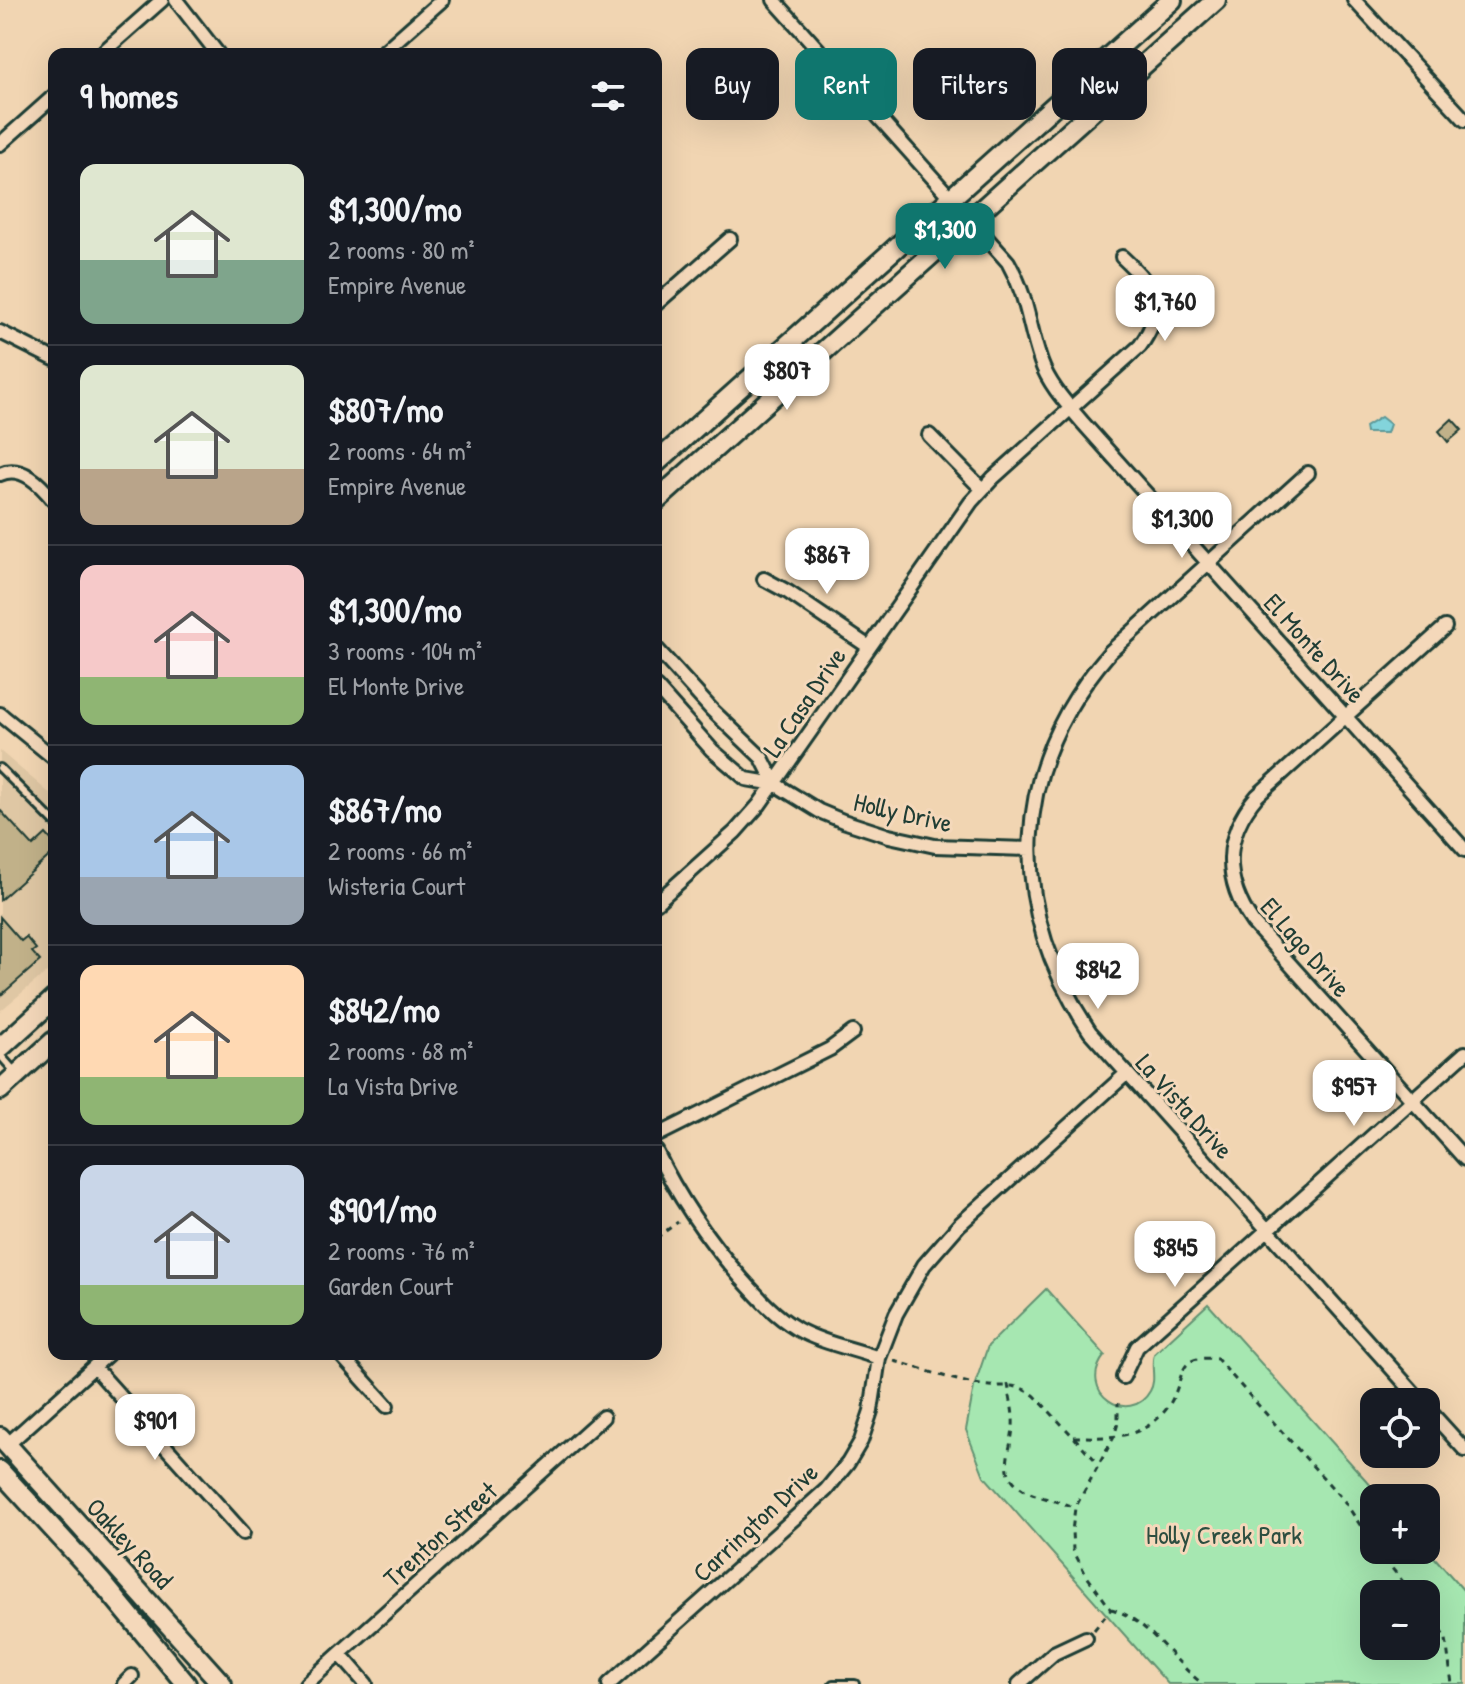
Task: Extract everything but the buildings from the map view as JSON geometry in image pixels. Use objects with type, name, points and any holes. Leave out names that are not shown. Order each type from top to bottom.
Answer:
[{"type":"main road","points":[[662,458],[1172,0]]},
{"type":"main road","points":[[662,496],[1216,0]]},
{"type":"main road","points":[[0,1048],[48,1004]]},
{"type":"main road","points":[[0,1090],[48,1046]]},
{"type":"main road","name":"Oakley Road","points":[[3,1441],[222,1684]]},
{"type":"main road","name":"Oakley Road","points":[[0,1471],[100,1580],[186,1684]]},
{"type":"street","points":[[108,48],[162,0]]},
{"type":"street","points":[[176,0],[213,48]]},
{"type":"street","points":[[388,48],[442,0]]},
{"type":"street","name":"El Monte Drive","points":[[774,0],[1008,262],[1022,285],[1042,365],[1071,409],[1465,850]]},
{"type":"street","points":[[1354,0],[1465,120]]},
{"type":"street","points":[[0,144],[48,101]]},
{"type":"street","points":[[662,299],[730,239]]},
{"type":"street","name":"La Casa Drive","points":[[662,898],[735,832],[775,784],[982,489],[1140,346],[1150,332],[1155,300],[1147,281],[1122,257]]},
{"type":"street","points":[[0,332],[48,356]]},
{"type":"street","points":[[929,435],[982,489]]},
{"type":"street","points":[[3,469],[25,474],[48,494]]},
{"type":"street","name":"La Vista Drive","points":[[1308,473],[1110,652],[1080,689],[1050,745],[1037,785],[1030,849],[1034,905],[1041,935],[1056,972],[1071,1004],[1090,1032],[1409,1388]]},
{"type":"street","points":[[764,579],[869,647]]},
{"type":"street","name":"El Lago Drive","points":[[1445,627],[1257,796],[1241,814],[1233,837],[1230,860],[1232,883],[1240,904],[1253,923],[1465,1159]]},
{"type":"street","name":"Holly Drive","points":[[662,655],[712,710],[762,758],[775,784]]},
{"type":"street","name":"Holly Drive","points":[[662,694],[712,750],[746,779],[775,784],[819,811],[889,836],[935,846],[1030,849]]},
{"type":"street","points":[[0,714],[48,753]]},
{"type":"street","points":[[662,1133],[830,1049],[853,1032]]},
{"type":"street","points":[[1123,1377],[1137,1347],[1465,1053]]},
{"type":"street","name":"Carrington Drive","points":[[609,1684],[826,1490],[861,1441],[871,1411],[879,1358],[908,1291],[939,1246],[1126,1074]]},
{"type":"street","points":[[662,1162],[694,1220],[768,1308],[797,1329],[825,1342],[879,1358]]},
{"type":"street","points":[[3,1441],[102,1360]]},
{"type":"street","points":[[345,1360],[387,1406]]},
{"type":"street","points":[[94,1367],[243,1533]]},
{"type":"street","name":"Trenton Street","points":[[306,1684],[603,1417]]},
{"type":"street","points":[[1440,1422],[1465,1450]]},
{"type":"street","points":[[1019,1684],[1054,1653],[1086,1638]]},
{"type":"street","points":[[340,1654],[366,1684]]},
{"type":"lane","points":[[0,768],[48,816]]},
{"type":"lane","points":[[0,1055],[18,1074]]},
{"type":"lane","points":[[833,1684],[855,1684]]},
{"type":"path","points":[[662,1234],[678,1222]]},
{"type":"path","points":[[1074,1437],[1114,1437],[1142,1429],[1162,1415],[1174,1397],[1179,1375],[1189,1363],[1201,1357],[1217,1359],[1345,1502],[1360,1524]]},
{"type":"path","points":[[879,1358],[982,1386],[1008,1384],[1023,1387],[1098,1463]]},
{"type":"path","points":[[1008,1384],[1013,1429],[1006,1456],[1007,1471],[1016,1484],[1031,1493],[1075,1508]]},
{"type":"path","points":[[1118,1403],[1114,1437],[1075,1508],[1073,1550],[1086,1575],[1111,1609],[1133,1617],[1184,1671],[1203,1684]]},
{"type":"path","points":[[1389,1564],[1402,1580]]},
{"type":"path","points":[[1086,1638],[1111,1609]]},
{"type":"path","points":[[1440,1630],[1446,1639],[1452,1684]]},
{"type":"shaded area","points":[[0,751],[48,792],[48,971],[0,1011]]},
{"type":"green space","name":"Holly Creek Park","points":[[1046,1289],[1105,1355],[1098,1369],[1097,1381],[1101,1392],[1119,1405],[1130,1406],[1141,1401],[1150,1391],[1154,1354],[1208,1304],[1369,1484],[1360,1484],[1360,1564],[1440,1564],[1465,1592],[1465,1684],[1168,1684],[984,1476],[966,1430],[974,1387],[988,1346]]},
{"type":"water","points":[[1381,417],[1390,424],[1387,433],[1366,433],[1365,427]]}]
